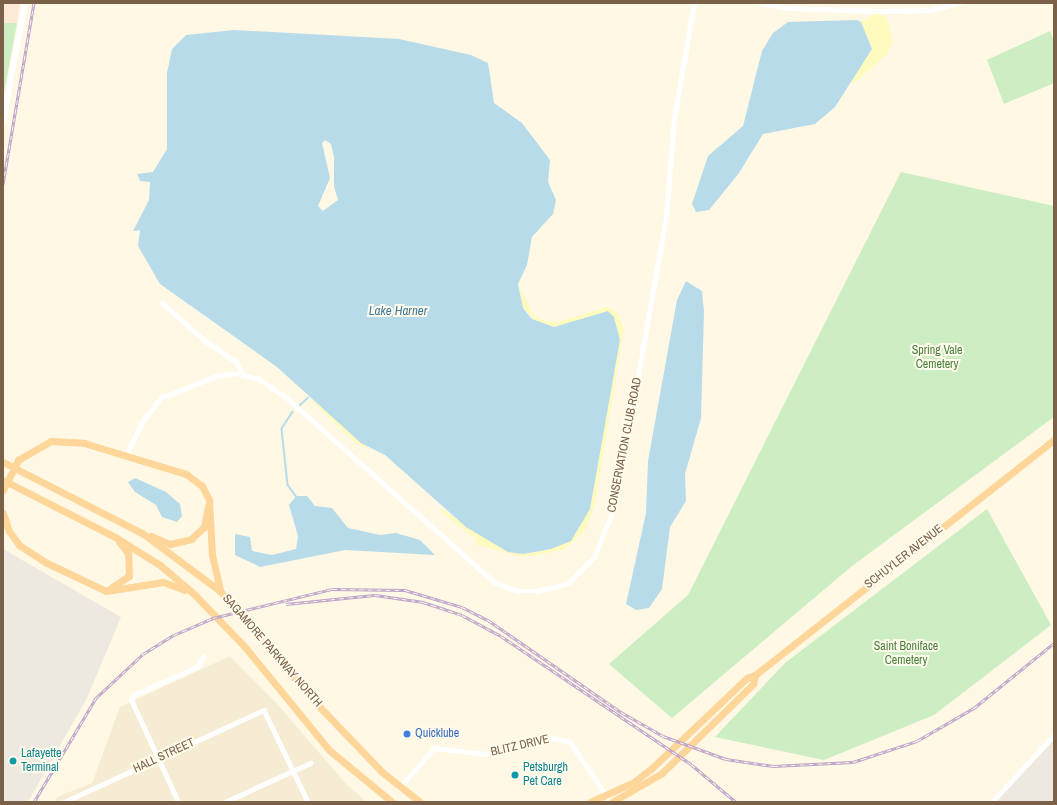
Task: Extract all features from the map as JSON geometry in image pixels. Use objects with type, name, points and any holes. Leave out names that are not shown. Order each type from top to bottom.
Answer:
[{"type":"highway","name":"SCHUYLER AVENUE","points":[[590,802],[607,796],[652,768],[747,678],[755,675],[1054,440]]},
{"type":"highway","points":[[3,490],[18,460],[51,441],[75,441],[186,474],[202,486],[209,500],[212,555],[220,591]]},
{"type":"highway","name":"SAGAMORE PARKWAY NORTH","points":[[3,462],[142,533],[220,591],[312,699],[399,788],[420,802]]},
{"type":"highway","name":"SAGAMORE PARKWAY NORTH","points":[[3,480],[115,537],[160,565],[194,594],[244,647],[329,750],[392,802]]},
{"type":"highway","points":[[142,533],[170,544],[192,539],[204,527],[209,500]]},
{"type":"highway","points":[[3,513],[9,531],[19,544],[47,563],[106,591],[163,582],[194,594]]},
{"type":"highway","points":[[106,591],[122,583],[130,571],[128,553],[115,537]]},
{"type":"highway","name":"SCHUYLER AVENUE","points":[[612,802],[662,773],[753,684],[755,675]]},
{"type":"street","points":[[3,122],[25,3]]},
{"type":"street","name":"CONSERVATION CLUB ROAD","points":[[126,455],[142,422],[161,398],[216,376],[243,375],[259,379],[287,398],[494,582],[517,591],[537,591],[568,583],[594,557],[615,506],[666,216],[674,118],[694,3]]},
{"type":"street","points":[[761,3],[786,8],[882,11],[929,10],[960,3]]},
{"type":"street","points":[[162,303],[207,342],[237,362],[243,375]]},
{"type":"street","points":[[178,802],[131,700],[134,695],[197,667],[203,657]]},
{"type":"street","name":"HALL STREET","points":[[64,802],[264,710],[292,771]]},
{"type":"street","points":[[992,802],[1054,734]]},
{"type":"street","name":"BLITZ DRIVE","points":[[399,788],[434,748],[485,754],[554,738],[570,742],[607,796]]},
{"type":"street","points":[[225,802],[310,763]]},
{"type":"street","points":[[292,771],[308,802]]},
{"type":"shaded area","points":[[3,3],[20,3],[17,23],[3,23]]},
{"type":"shaded area","points":[[3,549],[121,617],[87,698],[28,802],[3,802]]},
{"type":"shaded area","points":[[230,656],[278,705],[347,785],[367,802],[55,802],[57,797],[92,783],[120,707]]},
{"type":"shaded area","points":[[1054,740],[1054,802],[995,802]]},
{"type":"green space","points":[[3,23],[17,23],[3,98]]},
{"type":"green space","points":[[1050,31],[1054,40],[1054,83],[1004,104],[987,60]]},
{"type":"green space","name":"Spring Vale Cemetery","points":[[901,172],[1054,206],[1054,417],[852,566],[672,718],[609,664],[688,595]]},
{"type":"green space","name":"Saint Boniface Cemetery","points":[[987,509],[1051,625],[934,715],[824,760],[715,737],[785,663]]},
{"type":"sand","points":[[877,13],[887,18],[893,41],[886,55],[853,84],[852,76],[872,49],[861,22]]},
{"type":"sand","points":[[518,284],[533,314],[544,321],[557,322],[607,307],[617,312],[624,329],[595,503],[586,529],[564,550],[523,557],[477,545],[476,539],[441,512],[442,509],[508,552],[523,554],[551,549],[590,509],[620,340],[614,317],[554,327],[540,324],[523,308]]},
{"type":"sand","points":[[308,398],[325,409],[370,449],[356,443]]},
{"type":"water","points":[[857,20],[861,22],[872,49],[835,107],[815,124],[763,134],[739,173],[709,210],[696,212],[692,204],[708,156],[743,126],[762,51],[773,33],[788,22]]},
{"type":"water","name":"Lake Harner","points":[[234,30],[399,39],[471,55],[488,63],[494,103],[522,123],[550,160],[548,182],[556,200],[553,214],[532,237],[527,265],[518,284],[523,308],[532,319],[554,327],[608,311],[614,317],[620,340],[590,509],[571,541],[551,549],[523,554],[508,552],[466,527],[385,455],[361,443],[277,367],[160,284],[138,246],[140,230],[133,231],[149,200],[150,182],[140,181],[137,174],[153,172],[167,149],[167,73],[172,49],[186,35]],"holes":[[[325,140],[331,144],[334,157],[334,186],[338,200],[323,211],[318,206],[330,178],[322,143]]]},
{"type":"water","points":[[686,281],[702,291],[704,312],[701,418],[685,474],[686,501],[670,527],[662,589],[649,608],[636,610],[626,604],[646,513],[648,461],[677,300]]},
{"type":"water","points":[[135,478],[166,492],[180,504],[182,516],[177,522],[162,517],[156,505],[135,492],[128,482]]},
{"type":"water","points":[[296,496],[307,496],[315,506],[332,508],[348,528],[380,535],[396,533],[420,540],[435,555],[345,550],[260,567],[235,555],[235,534],[250,537],[252,551],[272,555],[296,549],[298,536],[289,505]]},
{"type":"waterway","points":[[299,406],[308,398]]},
{"type":"waterway","points":[[293,412],[282,429],[288,485],[296,496]]},
{"type":"railway","points":[[3,184],[34,3]]},
{"type":"railway","points":[[34,802],[96,698],[143,654],[174,635],[213,618],[332,589],[405,590],[462,607],[488,620],[621,712],[663,736],[726,759],[773,766],[853,762],[917,741],[974,708],[1054,643]]},
{"type":"railway","points":[[286,604],[375,595],[423,602],[462,615],[501,636],[692,765],[736,802]]},
{"type":"place","name":"Quicklube","points":[[407,734]]},
{"type":"place","name":"Lafayette Terminal","points":[[13,761]]},
{"type":"place","name":"Petsburgh Pet Care","points":[[515,775]]}]
